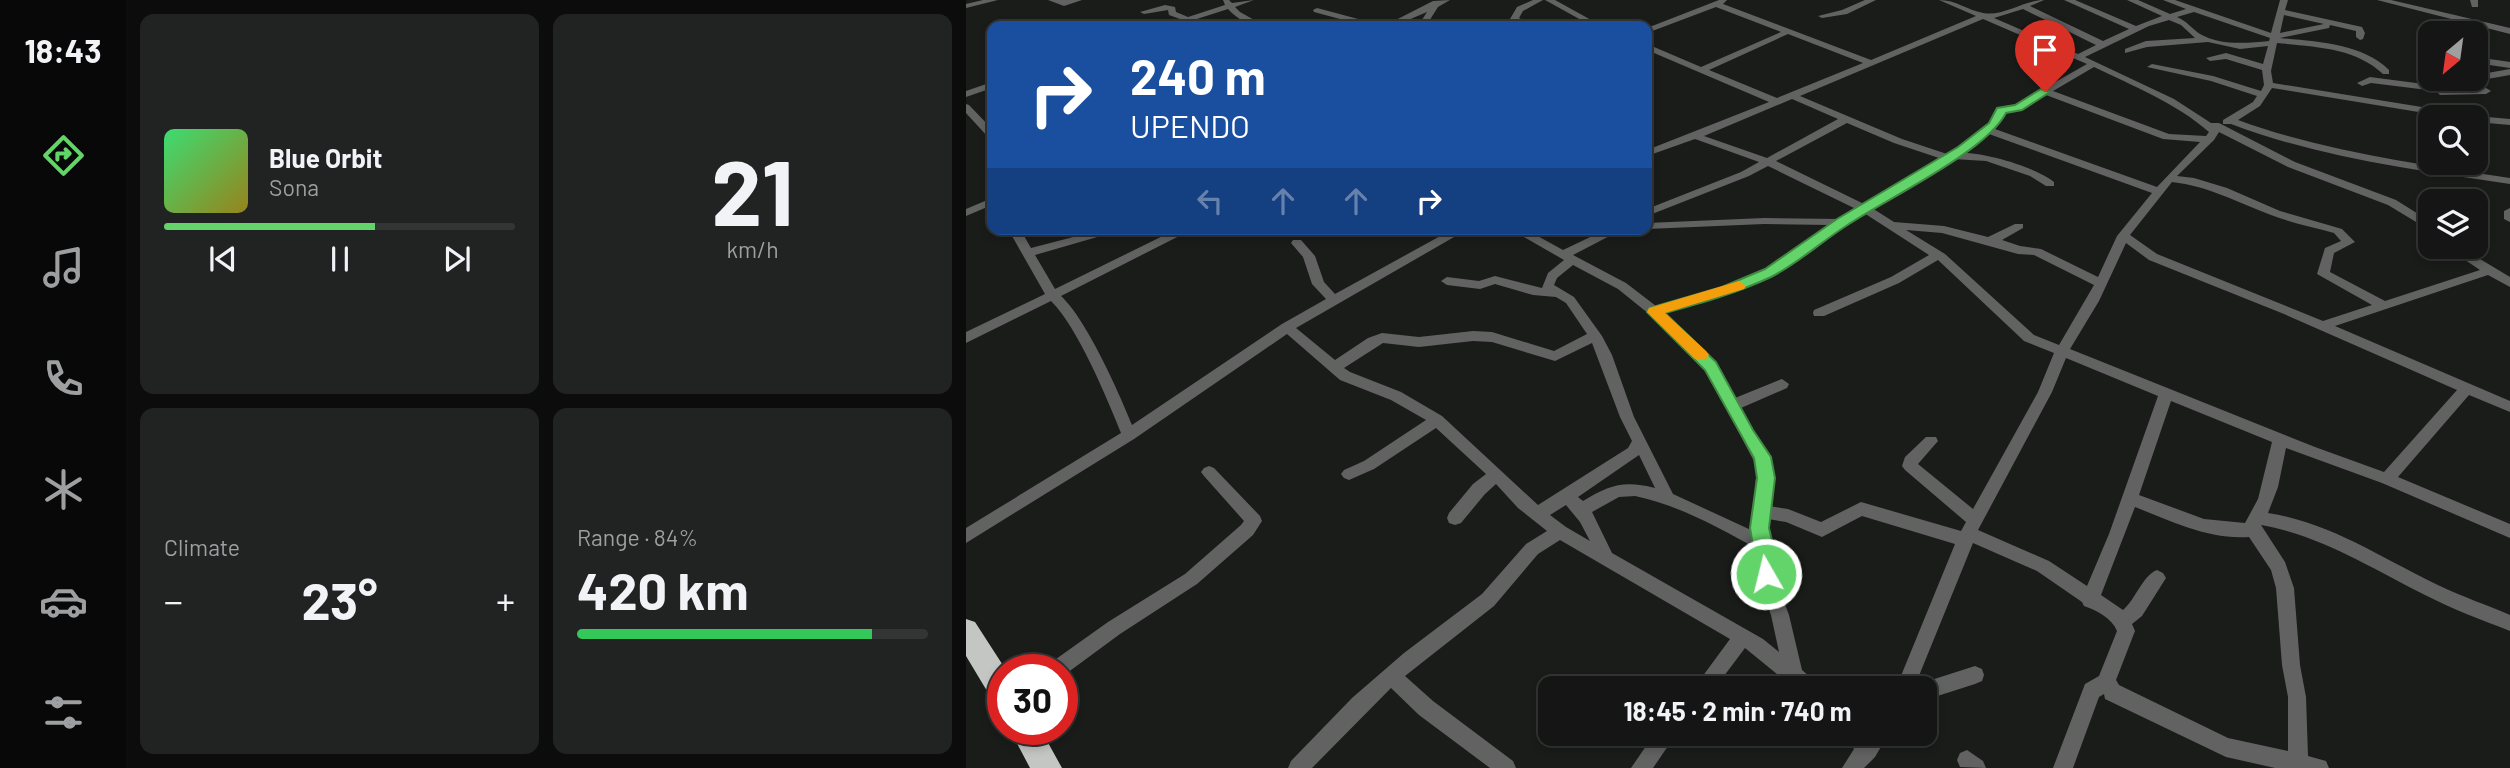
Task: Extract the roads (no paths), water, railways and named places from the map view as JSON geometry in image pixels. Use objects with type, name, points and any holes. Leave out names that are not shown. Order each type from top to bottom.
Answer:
[{"type":"highway","points":[[966,632],[987,665]]},
{"type":"highway","points":[[1032,745],[1041,765]]},
{"type":"street","points":[[966,6],[994,0]]},
{"type":"street","points":[[1052,0],[1066,4],[1078,0]]},
{"type":"street","points":[[1181,21],[1227,3],[1250,0]]},
{"type":"street","points":[[1399,21],[1446,0]]},
{"type":"street","points":[[1519,21],[1514,19],[1520,9],[1539,0]]},
{"type":"street","points":[[1549,0],[1588,21]]},
{"type":"street","points":[[1652,29],[1726,0]]},
{"type":"street","points":[[1822,16],[1844,12],[1872,0]]},
{"type":"street","points":[[1942,0],[1984,16],[2155,94],[2212,130],[2398,206],[2418,217]]},
{"type":"street","points":[[1652,151],[1695,136],[1984,16],[2040,0]]},
{"type":"street","points":[[2068,0],[2137,29]]},
{"type":"street","points":[[2131,0],[2187,25],[2197,36],[2240,47],[2312,27],[2348,27]]},
{"type":"street","points":[[2166,0],[2274,39],[2351,50],[2386,72]]},
{"type":"street","points":[[2045,92],[2174,138],[2212,130],[2251,109],[2266,90],[2266,68],[2284,0]]},
{"type":"street","points":[[2385,1],[2510,31]]},
{"type":"street","points":[[1227,3],[1237,14],[1251,21]]},
{"type":"street","points":[[1425,21],[1437,3]]},
{"type":"street","points":[[1716,4],[1871,63]]},
{"type":"street","points":[[2024,6],[2105,44]]},
{"type":"street","points":[[1144,12],[1167,7],[1172,9],[1172,13],[1186,19]]},
{"type":"street","points":[[1317,10],[1356,21]]},
{"type":"street","points":[[2076,58],[2137,29],[2192,10]]},
{"type":"street","points":[[2282,12],[2361,31],[2360,37]]},
{"type":"street","points":[[1703,69],[1788,31]]},
{"type":"street","points":[[2128,51],[2146,44],[2208,40]]},
{"type":"street","points":[[1652,49],[1775,101]]},
{"type":"street","points":[[2210,58],[2226,55],[2266,68]]},
{"type":"street","points":[[2488,62],[2510,65]]},
{"type":"street","points":[[1654,312],[1720,293],[1770,272],[1842,222],[1950,157],[1988,130],[1995,123],[2000,111],[2018,107],[2092,65]]},
{"type":"street","points":[[2152,67],[2266,90],[2418,112]]},
{"type":"street","points":[[2488,76],[2510,72]]},
{"type":"street","points":[[2362,83],[2370,80],[2418,85]]},
{"type":"street","points":[[966,94],[987,87]]},
{"type":"street","points":[[2477,91],[2486,92]]},
{"type":"street","points":[[1790,95],[1898,141],[1950,157],[1979,155],[1993,158],[2010,167],[2035,173],[2050,184]]},
{"type":"street","points":[[966,107],[987,130]]},
{"type":"street","points":[[1652,211],[1720,185],[1846,119]]},
{"type":"street","points":[[2230,120],[2260,132],[2320,147],[2418,162]]},
{"type":"street","points":[[2488,120],[2506,122],[2510,131]]},
{"type":"street","points":[[1988,130],[2158,191]]},
{"type":"street","points":[[1910,676],[1970,531],[2045,392],[2061,353],[2101,283],[2123,236],[2158,191],[2212,130]]},
{"type":"street","points":[[1695,136],[1767,161],[1864,208],[1938,255],[2018,330],[2061,353],[2387,479],[2510,531]]},
{"type":"street","points":[[2486,175],[2510,181]]},
{"type":"street","points":[[2169,178],[2200,182],[2282,215],[2340,232],[2349,242],[2329,251],[2323,274],[2383,305]]},
{"type":"street","points":[[966,213],[987,203]]},
{"type":"street","points":[[2510,211],[2510,219]]},
{"type":"street","points":[[1652,226],[1764,221],[1842,222]]},
{"type":"street","points":[[1889,224],[1944,230],[2039,253],[2101,283]]},
{"type":"street","points":[[1988,241],[2019,226]]},
{"type":"street","points":[[1018,235],[1052,295],[1065,307],[1077,327],[1116,403],[1129,435]]},
{"type":"street","points":[[1028,253],[1096,235]]},
{"type":"street","points":[[966,338],[1171,235]]},
{"type":"street","points":[[966,536],[1129,435],[1287,327],[1451,235]]},
{"type":"street","points":[[1527,235],[1622,285],[1711,366],[1765,467],[1759,528],[1764,545],[1768,583],[1780,615],[1793,673]]},
{"type":"street","points":[[1609,235],[1569,257],[1547,281],[1548,288],[1559,293],[1577,308],[1595,336],[1639,441],[1668,499]]},
{"type":"street","points":[[2123,236],[2149,255],[2510,407]]},
{"type":"street","points":[[1297,243],[1309,256],[1318,284],[1334,300]]},
{"type":"street","points":[[1819,313],[1888,283],[1938,255]]},
{"type":"street","points":[[2470,259],[2510,283]]},
{"type":"street","points":[[2321,326],[2488,271]]},
{"type":"street","points":[[1447,281],[1480,285],[1495,280],[1533,291],[1559,293]]},
{"type":"street","points":[[1287,327],[1354,382],[1396,396],[1437,420],[1560,532],[1744,637],[1796,676]]},
{"type":"street","points":[[1334,368],[1373,341],[1382,338],[1419,342],[1473,336],[1493,337],[1555,356],[1595,336]]},
{"type":"street","points":[[1734,405],[1782,384]]},
{"type":"street","points":[[2387,479],[2466,389]]},
{"type":"street","points":[[2091,600],[2166,394]]},
{"type":"street","points":[[1349,474],[1369,465],[1437,420]]},
{"type":"street","points":[[2130,498],[2219,528],[2249,530],[2272,477],[2280,439]]},
{"type":"street","points":[[1538,514],[1625,459],[1639,441]]},
{"type":"street","points":[[1931,441],[1910,461],[1910,466],[1970,531]]},
{"type":"street","points":[[1078,654],[1191,579],[1254,521],[1209,472]]},
{"type":"street","points":[[1455,518],[1479,489],[1497,475]]},
{"type":"street","points":[[1582,510],[1621,490],[1668,499],[1737,529],[1764,545]]},
{"type":"street","points":[[1567,496],[1591,521],[1606,559]]},
{"type":"street","points":[[1760,511],[1788,516],[1822,530],[1861,509],[1970,531],[2043,566],[2123,621],[2126,631],[2107,682],[2092,691],[2063,768]]},
{"type":"street","points":[[2254,523],[2275,519],[2510,623]]},
{"type":"street","points":[[2254,523],[2279,567],[2285,588],[2291,665],[2297,697],[2298,762]]},
{"type":"street","points":[[1298,768],[1359,705],[1488,600],[1532,549],[1560,532]]},
{"type":"street","points":[[2123,621],[2136,610],[2157,578]]},
{"type":"street","points":[[1713,676],[1744,637]]},
{"type":"street","points":[[1937,685],[1975,675]]},
{"type":"street","points":[[1392,676],[1426,709],[1506,768]]},
{"type":"street","points":[[2107,682],[2115,693],[2226,747],[2319,768]]},
{"type":"street","points":[[1641,768],[1657,746]]},
{"type":"street","points":[[1852,768],[1870,746]]}]
